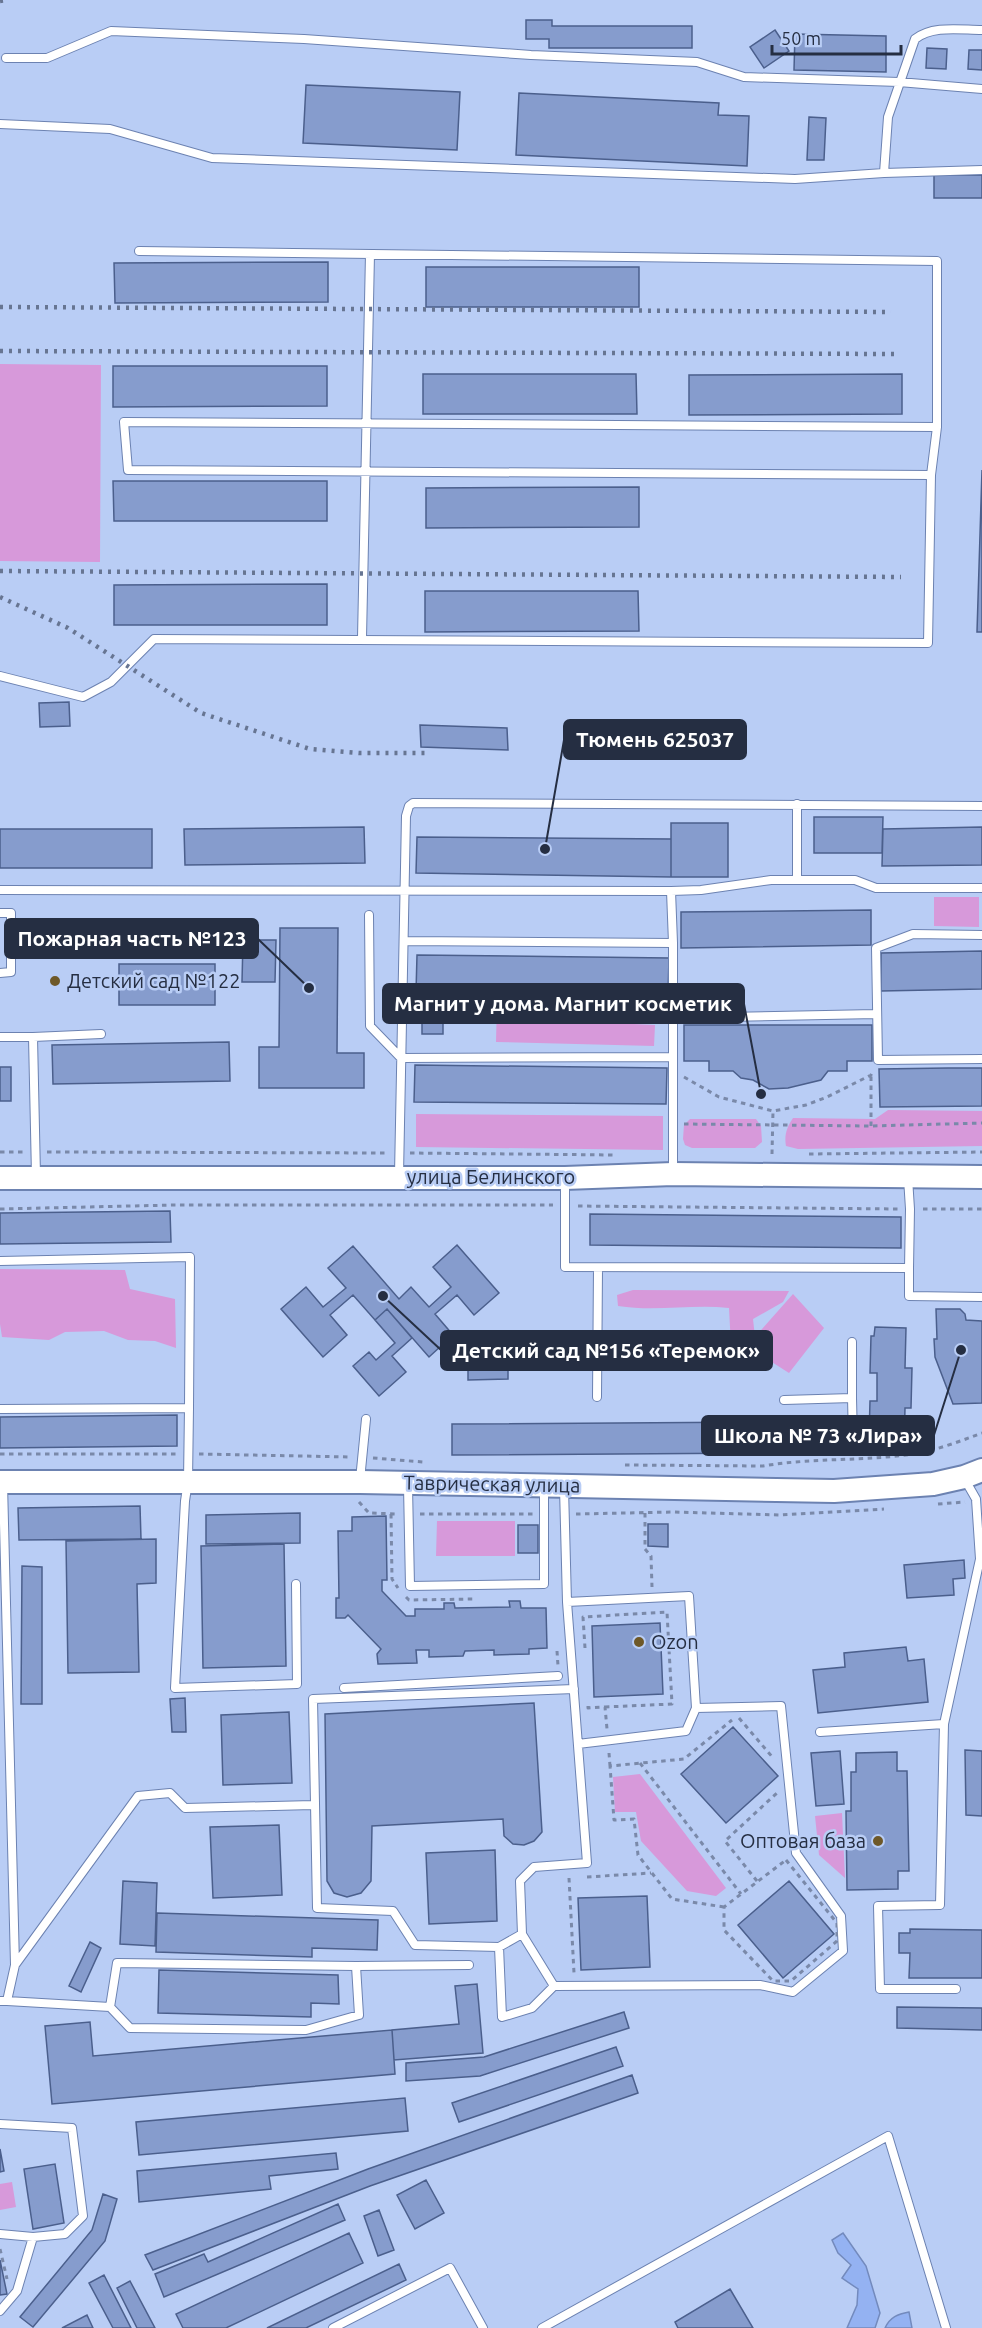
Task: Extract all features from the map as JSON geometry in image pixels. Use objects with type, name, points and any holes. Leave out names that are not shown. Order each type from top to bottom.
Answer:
[{"type":"street","name":"улица Белинского","points":[[0,1178],[565,1178],[673,1174],[982,1178]]},
{"type":"street","name":"Таврическая улица","points":[[1,1482],[188,1481],[356,1489],[408,1482],[834,1491],[933,1484],[973,1473]]},
{"type":"lane","points":[[884,172],[888,117],[915,39],[924,32],[936,30],[982,30]]},
{"type":"lane","points":[[6,58],[47,58],[111,31],[304,39],[531,56],[697,62],[744,77],[899,82],[982,89]]},
{"type":"lane","points":[[0,124],[110,129],[212,158],[795,179],[884,172],[982,170]]},
{"type":"lane","points":[[0,676],[83,698],[111,682],[154,639],[928,644],[931,475],[937,427],[937,261],[139,251]]},
{"type":"lane","points":[[362,639],[370,254]]},
{"type":"lane","points":[[931,475],[128,470],[124,422],[937,427]]},
{"type":"lane","points":[[399,1177],[406,816],[409,806],[413,803],[982,806]]},
{"type":"lane","points":[[797,804],[797,880]]},
{"type":"lane","points":[[0,890],[671,891],[701,890],[771,880],[855,880],[876,888],[982,888]]},
{"type":"lane","points":[[671,891],[674,943],[673,1174]]},
{"type":"lane","points":[[0,913],[11,913],[11,972],[0,973]]},
{"type":"lane","points":[[369,915],[370,1026],[401,1058],[672,1057]]},
{"type":"lane","points":[[982,935],[913,934],[876,948],[878,1060],[982,1059]]},
{"type":"lane","points":[[404,941],[674,943]]},
{"type":"lane","points":[[673,1018],[876,1014]]},
{"type":"lane","points":[[0,1037],[101,1034]]},
{"type":"lane","points":[[33,1037],[36,1178]]},
{"type":"lane","points":[[908,1177],[909,1296],[982,1297]]},
{"type":"lane","points":[[565,1178],[565,1267],[909,1268]]},
{"type":"lane","points":[[0,1261],[190,1257],[188,1481],[175,1688],[297,1684],[296,1584]]},
{"type":"lane","points":[[597,1397],[598,1268]]},
{"type":"lane","points":[[852,1342],[853,1440]]},
{"type":"lane","points":[[784,1400],[852,1398]]},
{"type":"lane","points":[[0,1409],[189,1408]]},
{"type":"lane","points":[[356,1489],[363,1457],[366,1419]]},
{"type":"lane","points":[[956,1989],[880,1989],[878,1906],[940,1905],[944,1724],[980,1559],[973,1473]]},
{"type":"lane","points":[[1,1482],[15,1965]]},
{"type":"lane","points":[[408,1482],[410,1586],[544,1584],[544,1514],[554,1486]]},
{"type":"lane","points":[[554,1486],[566,1514],[567,1602],[587,1863],[534,1867],[520,1881],[522,1934],[554,1986]]},
{"type":"lane","points":[[567,1602],[689,1596],[696,1707],[686,1731],[578,1744]]},
{"type":"lane","points":[[344,1688],[558,1676]]},
{"type":"lane","points":[[522,1934],[499,1947],[415,1945],[393,1911],[317,1908],[313,1805],[313,1699],[574,1689]]},
{"type":"lane","points":[[499,1947],[502,2017],[532,2008],[554,1986],[760,1985],[793,1992],[843,1951],[841,1916],[796,1853],[781,1706],[696,1707]]},
{"type":"lane","points":[[820,1732],[944,1724]]},
{"type":"lane","points":[[313,1805],[185,1808],[170,1793],[138,1796],[15,1965],[3,2001],[110,2007],[130,2028],[306,2030],[359,2015],[356,1966]]},
{"type":"lane","points":[[110,2007],[117,1963],[469,1965]]},
{"type":"lane","points":[[0,2124],[72,2128],[83,2216],[65,2234],[33,2237],[0,2234]]},
{"type":"lane","points":[[542,2328],[888,2136],[946,2328]]},
{"type":"lane","points":[[0,2311],[17,2291],[33,2237]]},
{"type":"lane","points":[[333,2328],[450,2268],[483,2328]]},
{"type":"path","points":[[871,1126],[871,1075],[878,1060]]},
{"type":"path","points":[[672,1071],[719,1097],[773,1111],[806,1105],[871,1075]]},
{"type":"path","points":[[761,1154],[772,1154],[773,1111]]},
{"type":"path","points":[[673,1124],[871,1126],[982,1123]]},
{"type":"path","points":[[0,1152],[620,1155]]},
{"type":"path","points":[[807,1154],[982,1152]]},
{"type":"path","points":[[0,1209],[174,1205],[565,1205],[587,1208],[982,1209]]},
{"type":"path","points":[[619,1466],[763,1466],[908,1455],[956,1443],[982,1433]]},
{"type":"path","points":[[0,1454],[363,1457],[430,1462]]},
{"type":"path","points":[[356,1489],[369,1513],[544,1514]]},
{"type":"path","points":[[929,1505],[976,1499]]},
{"type":"path","points":[[566,1514],[780,1515],[884,1509]]},
{"type":"path","points":[[645,1513],[645,1549],[651,1556],[654,1613]]},
{"type":"path","points":[[585,1651],[583,1617],[667,1612],[672,1704],[588,1708],[587,1697]]},
{"type":"path","points":[[556,1642],[558,1676]]},
{"type":"path","points":[[605,1707],[614,1820],[634,1819],[638,1855],[672,1899],[724,1907],[786,1860],[837,1923],[837,1941],[791,1981],[773,1981],[724,1930],[724,1907]]},
{"type":"path","points":[[610,1766],[684,1759],[737,1716],[775,1760]]},
{"type":"path","points":[[640,1763],[741,1894]]},
{"type":"path","points":[[757,1881],[724,1841],[784,1786]]},
{"type":"path","points":[[574,1973],[568,1878],[651,1873]]},
{"type":"path","points":[[0,2249],[7,2282]]},
{"type":"shaded area","points":[[0,364],[101,365],[100,562],[0,561]]},
{"type":"shaded area","points":[[934,897],[979,897],[979,927],[934,926]]},
{"type":"shaded area","points":[[497,1001],[634,1005],[634,1024],[655,1025],[654,1046],[496,1042]]},
{"type":"shaded area","points":[[888,1110],[982,1111],[982,1146],[798,1149],[786,1146],[786,1131],[793,1118],[875,1119]]},
{"type":"shaded area","points":[[416,1114],[663,1116],[663,1150],[416,1147]]},
{"type":"shaded area","points":[[690,1119],[756,1119],[761,1126],[762,1142],[755,1148],[692,1148],[685,1145],[683,1139],[684,1125]]},
{"type":"shaded area","points":[[0,1269],[125,1270],[130,1289],[175,1299],[176,1348],[155,1341],[128,1340],[104,1331],[65,1332],[49,1340],[2,1337]]},
{"type":"shaded area","points":[[633,1290],[789,1291],[783,1302],[753,1319],[755,1337],[793,1294],[824,1328],[789,1373],[753,1350],[751,1357],[741,1360],[731,1346],[729,1308],[618,1306],[617,1295]]},
{"type":"shaded area","points":[[437,1521],[515,1521],[515,1556],[436,1556]]},
{"type":"shaded area","points":[[640,1774],[726,1888],[716,1896],[687,1891],[641,1841],[636,1812],[615,1812],[613,1777]]},
{"type":"shaded area","points":[[842,1813],[845,1878],[819,1855],[815,1816]]},
{"type":"shaded area","points":[[12,2182],[16,2207],[0,2210],[0,2184]]},
{"type":"water","points":[[843,2233],[866,2266],[880,2313],[875,2328],[847,2328],[857,2305],[858,2289],[842,2278],[851,2265],[838,2253],[832,2240]]},
{"type":"water","points":[[909,2312],[912,2328],[885,2328],[895,2317]]},
{"type":"building","points":[[526,20],[552,20],[552,26],[692,26],[692,48],[549,48],[549,39],[526,39]]},
{"type":"building","points":[[775,30],[789,51],[764,68],[750,47]]},
{"type":"building","points":[[795,34],[886,36],[886,72],[794,70]]},
{"type":"building","points":[[927,48],[947,49],[946,69],[926,68]]},
{"type":"building","points":[[969,50],[982,50],[982,70],[968,69]]},
{"type":"building","points":[[306,85],[460,92],[457,150],[303,143]]},
{"type":"building","points":[[519,93],[719,103],[718,115],[749,116],[747,166],[516,155]]},
{"type":"building","points":[[809,117],[826,118],[824,160],[807,160]]},
{"type":"building","points":[[934,175],[982,175],[982,198],[934,198]]},
{"type":"building","points":[[328,262],[328,302],[115,303],[114,263]]},
{"type":"building","points":[[426,267],[639,267],[639,307],[426,307]]},
{"type":"building","points":[[113,366],[327,366],[327,406],[113,407]]},
{"type":"building","points":[[423,374],[636,374],[637,414],[423,414]]},
{"type":"building","points":[[902,374],[902,414],[689,415],[689,375]]},
{"type":"building","points":[[982,470],[982,632],[977,632]]},
{"type":"building","points":[[113,481],[327,481],[327,521],[114,521]]},
{"type":"building","points":[[639,487],[639,527],[426,528],[426,488]]},
{"type":"building","points":[[327,584],[327,625],[114,625],[114,585]]},
{"type":"building","points":[[425,591],[638,591],[639,631],[425,632]]},
{"type":"building","points":[[69,702],[70,726],[40,727],[39,703]]},
{"type":"building","points":[[420,725],[507,728],[508,750],[421,747]]},
{"type":"building","points":[[814,817],[883,817],[882,853],[814,853]]},
{"type":"building","points":[[671,823],[728,823],[728,877],[671,877]]},
{"type":"building","points":[[364,827],[365,863],[185,865],[184,829]]},
{"type":"building","points":[[982,827],[982,865],[882,866],[883,829]]},
{"type":"building","points":[[0,829],[152,829],[152,868],[0,868]]},
{"type":"building","points":[[417,837],[671,839],[671,877],[416,873]]},
{"type":"building","points":[[871,910],[871,945],[681,948],[681,912]]},
{"type":"building","points":[[280,928],[338,928],[337,1053],[364,1053],[364,1088],[259,1088],[259,1047],[279,1047]]},
{"type":"building","points":[[243,940],[276,940],[275,982],[242,982]]},
{"type":"building","points":[[982,951],[982,989],[881,991],[881,953]]},
{"type":"building","points":[[417,955],[669,958],[668,995],[416,992]]},
{"type":"building","points":[[119,964],[215,964],[215,1005],[119,1005]]},
{"type":"building","points":[[422,1017],[443,1017],[443,1034],[422,1034]]},
{"type":"building","points":[[684,1025],[872,1025],[872,1061],[847,1061],[847,1071],[828,1071],[821,1080],[788,1088],[769,1089],[753,1080],[741,1078],[733,1071],[709,1071],[709,1061],[684,1061]]},
{"type":"building","points":[[229,1042],[230,1081],[53,1084],[52,1045]]},
{"type":"building","points":[[415,1065],[667,1068],[666,1104],[414,1102]]},
{"type":"building","points":[[0,1067],[11,1067],[11,1101],[0,1101]]},
{"type":"building","points":[[982,1068],[982,1106],[880,1107],[879,1069]]},
{"type":"building","points":[[170,1211],[171,1242],[0,1244],[0,1213]]},
{"type":"building","points":[[590,1214],[901,1217],[901,1248],[590,1245]]},
{"type":"building","points":[[457,1245],[499,1293],[474,1315],[457,1295],[435,1314],[453,1335],[429,1357],[387,1309],[375,1320],[353,1295],[330,1315],[347,1335],[323,1357],[281,1309],[306,1287],[323,1307],[346,1288],[328,1268],[353,1246],[399,1299],[411,1287],[429,1307],[451,1287],[433,1267]]},
{"type":"building","points":[[387,1309],[412,1338],[392,1356],[406,1372],[379,1396],[353,1366],[369,1352],[376,1360],[395,1343],[375,1320]]},
{"type":"building","points":[[936,1309],[960,1309],[965,1314],[966,1320],[982,1321],[982,1403],[953,1404],[935,1357]]},
{"type":"building","points":[[875,1327],[906,1328],[905,1368],[912,1368],[911,1408],[905,1408],[904,1448],[873,1447],[874,1438],[869,1438],[870,1401],[877,1401],[877,1373],[870,1373],[871,1336],[874,1336]]},
{"type":"building","points":[[468,1358],[508,1358],[508,1379],[468,1380]]},
{"type":"building","points":[[177,1415],[177,1446],[0,1448],[0,1417]]},
{"type":"building","points":[[764,1422],[764,1453],[452,1455],[452,1424]]},
{"type":"building","points":[[140,1506],[141,1539],[19,1540],[18,1508]]},
{"type":"building","points":[[300,1513],[300,1543],[206,1544],[206,1515]]},
{"type":"building","points":[[386,1516],[387,1580],[382,1580],[382,1591],[406,1616],[415,1616],[415,1609],[444,1609],[444,1603],[454,1603],[455,1608],[510,1607],[509,1601],[520,1601],[521,1608],[546,1608],[547,1648],[529,1649],[529,1654],[494,1655],[494,1650],[465,1651],[463,1656],[429,1657],[429,1650],[416,1650],[417,1663],[378,1664],[377,1654],[381,1649],[348,1615],[345,1618],[336,1618],[336,1598],[339,1598],[338,1531],[352,1531],[352,1517]]},
{"type":"building","points":[[648,1524],[668,1524],[668,1547],[648,1546]]},
{"type":"building","points":[[518,1525],[538,1525],[538,1553],[518,1553]]},
{"type":"building","points":[[156,1539],[156,1583],[137,1584],[139,1672],[68,1673],[66,1541]]},
{"type":"building","points":[[284,1544],[286,1666],[203,1668],[201,1546]]},
{"type":"building","points":[[964,1560],[965,1578],[953,1579],[954,1595],[907,1598],[904,1565]]},
{"type":"building","points":[[22,1566],[42,1567],[42,1704],[21,1704]]},
{"type":"building","points":[[660,1623],[663,1694],[594,1697],[592,1626]]},
{"type":"building","points":[[906,1647],[908,1661],[924,1659],[928,1702],[818,1713],[813,1670],[845,1667],[844,1653]]},
{"type":"building","points":[[185,1698],[186,1732],[172,1732],[170,1699]]},
{"type":"building","points":[[534,1703],[542,1832],[534,1841],[524,1845],[513,1844],[504,1836],[503,1819],[372,1826],[371,1881],[361,1893],[347,1897],[334,1893],[327,1881],[325,1714]]},
{"type":"building","points":[[289,1712],[292,1783],[223,1785],[221,1715]]},
{"type":"building","points":[[733,1727],[778,1776],[726,1823],[681,1774]]},
{"type":"building","points":[[965,1750],[982,1751],[982,1816],[966,1815]]},
{"type":"building","points":[[840,1751],[844,1804],[816,1806],[811,1753]]},
{"type":"building","name":"Оптовая база","points":[[897,1752],[897,1771],[907,1771],[909,1871],[898,1871],[898,1889],[847,1890],[846,1811],[851,1811],[851,1772],[856,1772],[856,1753]]},
{"type":"building","points":[[279,1825],[282,1895],[213,1898],[210,1827]]},
{"type":"building","points":[[495,1850],[497,1921],[429,1924],[426,1853]]},
{"type":"building","points":[[123,1881],[157,1883],[155,1946],[120,1944]]},
{"type":"building","points":[[789,1881],[834,1934],[783,1978],[738,1925]]},
{"type":"building","points":[[647,1896],[650,1967],[581,1970],[578,1898]]},
{"type":"building","points":[[157,1913],[378,1920],[377,1950],[312,1948],[312,1957],[156,1952]]},
{"type":"building","points":[[910,1929],[982,1930],[982,1978],[909,1978],[910,1953],[899,1953],[899,1933],[910,1933]]},
{"type":"building","points":[[90,1942],[101,1948],[81,1992],[69,1986]]},
{"type":"building","points":[[159,1970],[338,1975],[339,2004],[311,2003],[311,2017],[158,2013]]},
{"type":"building","points":[[477,1984],[483,2053],[394,2060],[392,2030],[459,2024],[455,1986]]},
{"type":"building","points":[[897,2007],[982,2008],[982,2030],[897,2028]]},
{"type":"building","points":[[624,2012],[629,2028],[480,2076],[406,2081],[406,2063],[484,2057]]},
{"type":"building","points":[[90,2022],[93,2056],[392,2030],[395,2074],[52,2104],[45,2026]]},
{"type":"building","points":[[616,2047],[623,2066],[459,2122],[452,2103]]},
{"type":"building","points":[[632,2075],[638,2093],[370,2186],[153,2270],[145,2255],[368,2169]]},
{"type":"building","points":[[405,2098],[408,2131],[139,2155],[136,2122]]},
{"type":"building","points":[[0,2149],[4,2171],[0,2172]]},
{"type":"building","points":[[336,2153],[338,2169],[269,2176],[271,2189],[139,2202],[137,2171]]},
{"type":"building","points":[[55,2164],[64,2223],[33,2229],[24,2169]]},
{"type":"building","points":[[426,2180],[444,2213],[415,2229],[397,2195]]},
{"type":"building","points":[[103,2194],[117,2199],[105,2241],[33,2327],[20,2317],[92,2230]]},
{"type":"building","points":[[338,2204],[345,2220],[164,2297],[155,2274],[204,2254],[208,2262]]},
{"type":"building","points":[[379,2210],[394,2250],[378,2256],[364,2216]]},
{"type":"building","points":[[349,2233],[363,2263],[226,2328],[183,2328],[176,2314]]},
{"type":"building","points":[[0,2260],[7,2294],[0,2295]]},
{"type":"building","points":[[399,2264],[406,2280],[306,2328],[267,2328]]},
{"type":"building","points":[[104,2275],[131,2328],[113,2328],[89,2283]]},
{"type":"building","points":[[130,2281],[155,2328],[137,2328],[117,2288]]},
{"type":"building","points":[[730,2289],[753,2328],[678,2328],[675,2322]]},
{"type":"building","points":[[87,2315],[93,2328],[62,2328]]},
{"type":"railway","points":[[0,1],[7,0]]},
{"type":"railway","points":[[0,307],[891,312]]},
{"type":"railway","points":[[0,351],[894,354]]},
{"type":"railway","points":[[0,571],[901,577]]},
{"type":"railway","points":[[0,597],[68,628],[201,713],[310,749],[359,753],[425,753]]},
{"type":"place","name":"Тюмень 625037","points":[[545,849]]},
{"type":"place","name":"Детский сад №122","points":[[55,981]]},
{"type":"place","name":"Пожарная часть №123","points":[[309,988]]},
{"type":"place","name":"Магнит у дома. Магнит косметик","points":[[761,1094]]},
{"type":"place","name":"Детский сад №156 «Теремок»","points":[[383,1296]]},
{"type":"place","name":"Школа № 73 «Лира»","points":[[961,1350]]},
{"type":"place","name":"Ozon","points":[[639,1642]]},
{"type":"place","name":"Оптовая база","points":[[878,1841]]}]
